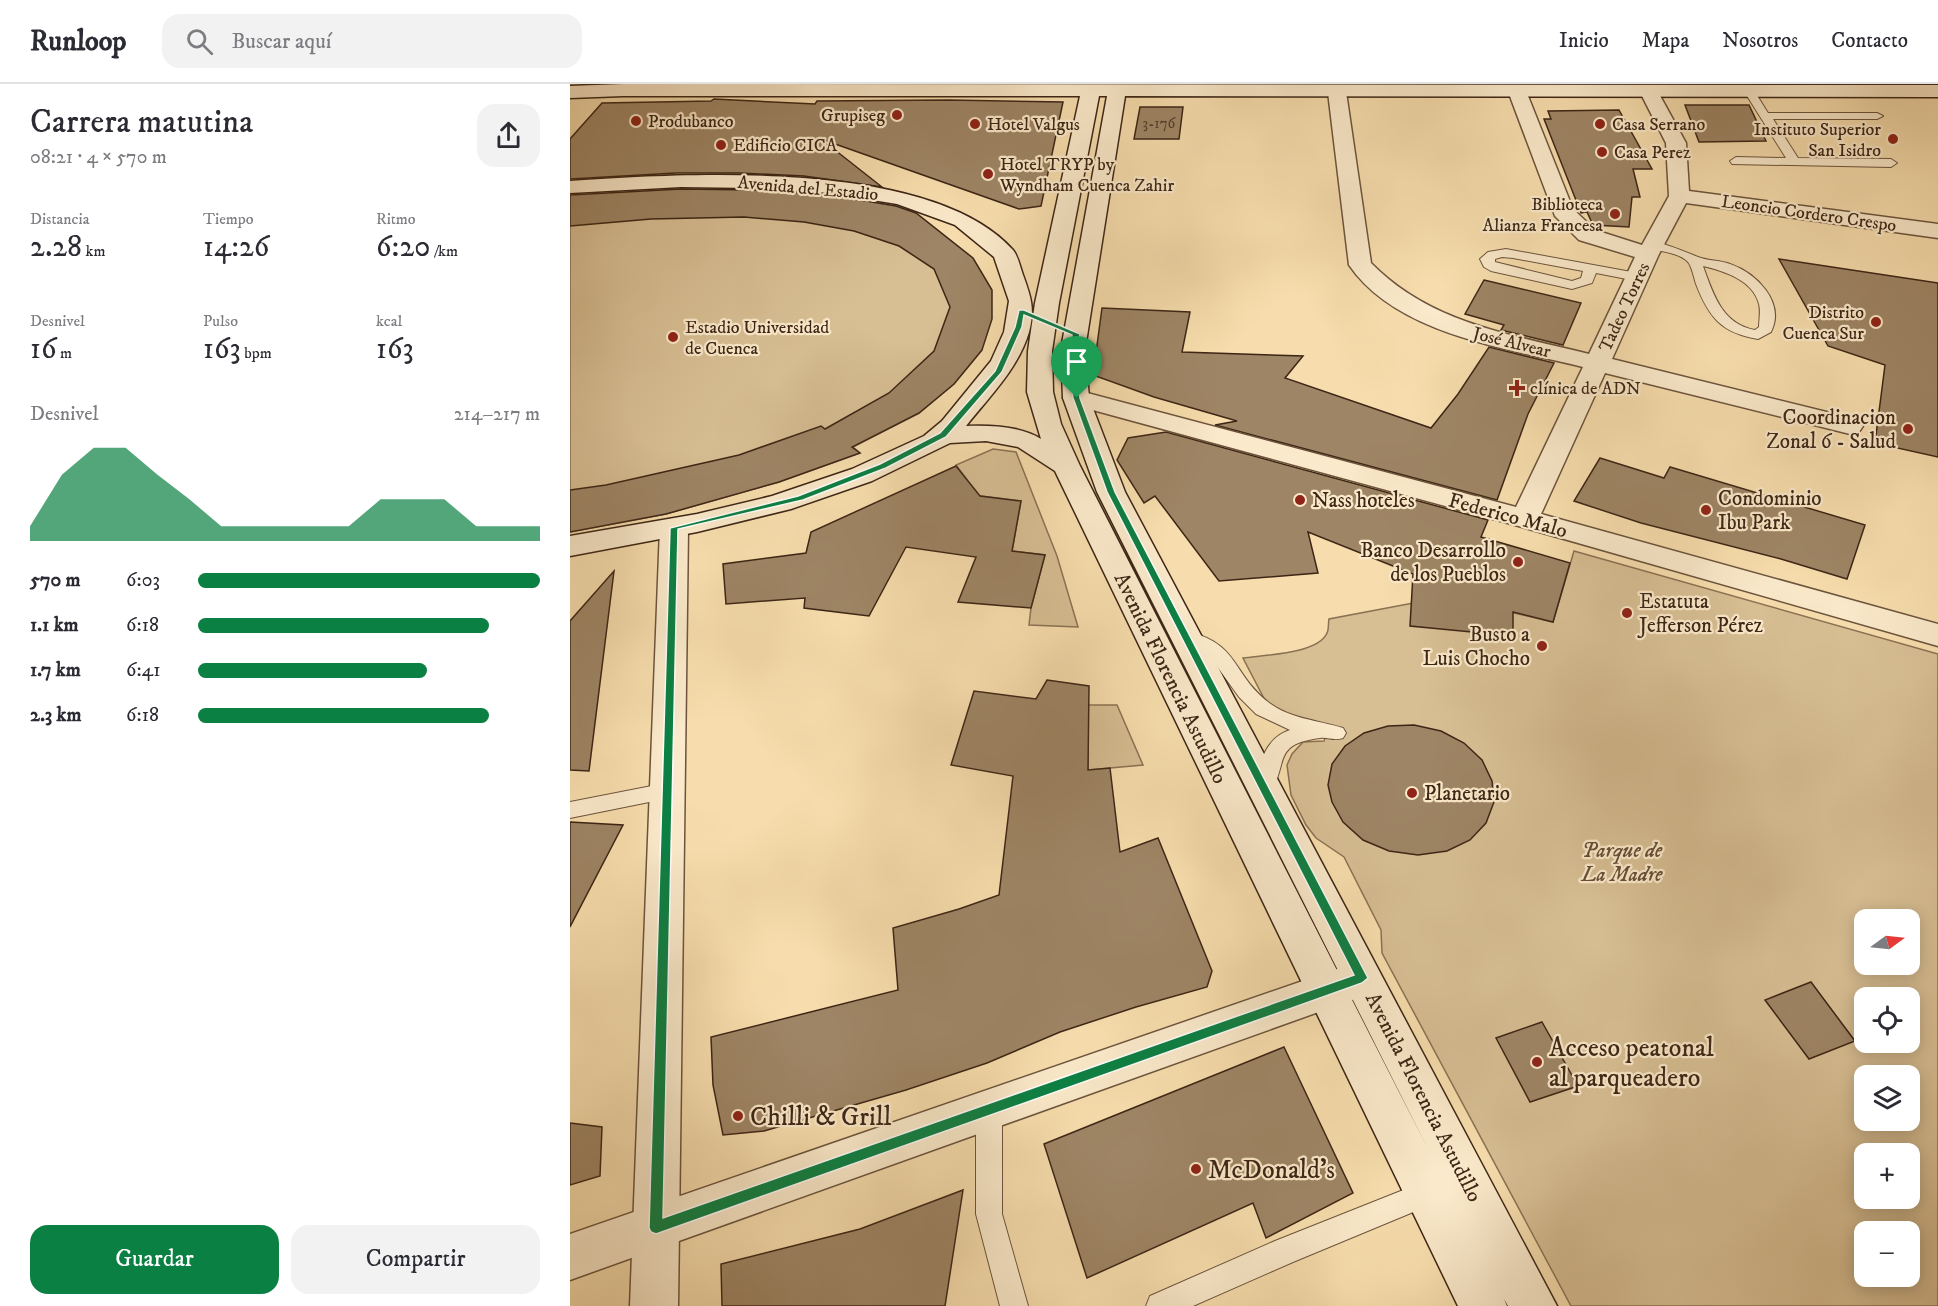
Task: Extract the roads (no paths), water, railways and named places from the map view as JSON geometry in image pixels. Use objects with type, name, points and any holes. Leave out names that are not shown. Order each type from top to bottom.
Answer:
[{"type":"main road","points":[[570,92],[1091,88],[1337,92],[1649,92],[1797,88],[1938,91]]},
{"type":"main road","name":"Avenida Florencia Astudillo","points":[[1091,88],[1040,351],[1040,392],[1048,424],[1066,466],[1344,985],[1533,1306]]},
{"type":"main road","name":"Avenida Florencia Astudillo","points":[[1118,88],[1076,334],[1073,361],[1077,398],[1111,492],[1263,788],[1426,1194],[1483,1306]]},
{"type":"main road","points":[[1517,91],[1563,211],[1587,235],[1651,249]]},
{"type":"main road","name":"José Alvear","points":[[1337,92],[1360,265],[1379,286],[1416,311],[1456,328],[1850,426]]},
{"type":"main road","points":[[1649,92],[1676,143],[1679,196]]},
{"type":"main road","name":"Avenida del Estadio","points":[[570,188],[653,182],[778,182],[882,194],[941,210],[986,236],[1008,259],[1020,282],[1021,311],[1018,327],[998,372],[943,435],[883,466],[800,498],[674,528],[570,546]]},
{"type":"main road","name":"Tadeo Torres","points":[[1525,519],[1637,278],[1679,196]]},
{"type":"main road","name":"Leoncio Cordero Crespo","points":[[1679,196],[1938,231]]},
{"type":"main road","points":[[1021,311],[1076,334]]},
{"type":"main road","name":"Federico Malo","points":[[1077,398],[1525,519],[1938,635]]},
{"type":"main road","points":[[943,435],[986,433],[1026,441],[1066,466]]},
{"type":"main road","points":[[654,1306],[674,528]]},
{"type":"main road","points":[[570,1257],[1344,985]]},
{"type":"lane","points":[[1749,91],[1794,161]]},
{"type":"lane","points":[[1764,116],[1877,116]]},
{"type":"lane","points":[[1736,161],[1891,163]]},
{"type":"lane","points":[[1651,249],[1681,253],[1694,260],[1726,267],[1758,287],[1767,305],[1766,329],[1758,335],[1744,334],[1727,324],[1713,310],[1694,260]]},
{"type":"lane","points":[[1590,270],[1587,280],[1580,284],[1496,268],[1488,264],[1487,258],[1499,253],[1637,278]]},
{"type":"lane","points":[[1536,277],[1544,260]]},
{"type":"lane","points":[[1185,638],[1206,644],[1223,656],[1254,701],[1273,715],[1299,725],[1336,733],[1304,733],[1281,743],[1268,765],[1263,788]]},
{"type":"lane","points":[[570,810],[667,791]]},
{"type":"lane","points":[[989,1110],[989,1214],[1014,1306]]},
{"type":"lane","points":[[1160,1306],[1285,1251],[1426,1194]]},
{"type":"place","name":"Grupiseg","points":[[897,115]]},
{"type":"place","name":"Produbanco","points":[[636,121]]},
{"type":"place","name":"Hotel Valgus","points":[[975,124]]},
{"type":"place","name":"Casa Serrano","points":[[1600,124]]},
{"type":"place","name":"Instituto Superior San Isidro","points":[[1893,139]]},
{"type":"place","name":"Edificio CICA","points":[[721,145]]},
{"type":"place","name":"Casa Perez","points":[[1602,152]]},
{"type":"place","name":"Hotel TRYP by Wyndham Cuenca Zahir","points":[[988,174]]},
{"type":"place","name":"Biblioteca Alianza Francesa","points":[[1615,214]]},
{"type":"place","name":"Distrito Cuenca Sur","points":[[1876,322]]},
{"type":"place","name":"Estadio Universidad de Cuenca","points":[[673,337]]},
{"type":"place","name":"clínica de ADN","points":[[1517,388]]},
{"type":"place","name":"Coordinacion Zonal 6 - Salud","points":[[1908,429]]},
{"type":"place","name":"Nass hoteles","points":[[1300,500]]},
{"type":"place","name":"Condominio Ibu Park","points":[[1706,510]]},
{"type":"place","name":"Banco Desarrollo de los Pueblos","points":[[1518,562]]},
{"type":"place","name":"Estatuta Jefferson Pérez","points":[[1627,613]]},
{"type":"place","name":"Busto a Luis Chocho","points":[[1542,646]]},
{"type":"place","name":"Planetario","points":[[1412,793]]},
{"type":"place","name":"Acceso peatonal al parqueadero","points":[[1537,1062]]},
{"type":"place","name":"Chilli & Grill","points":[[738,1116]]},
{"type":"place","name":"McDonald's","points":[[1196,1169]]},
{"type":"park label","name":"Parque de La Madre","points":[[1622,862]]}]
